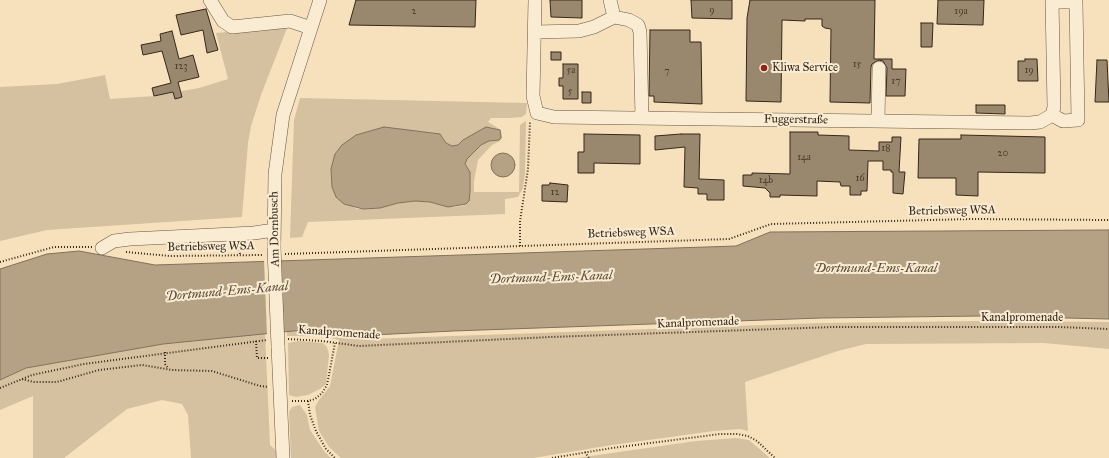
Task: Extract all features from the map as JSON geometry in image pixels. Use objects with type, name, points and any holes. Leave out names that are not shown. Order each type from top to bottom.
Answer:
[{"type":"street","points":[[210,0],[223,21],[232,27],[290,21],[311,28]]},
{"type":"street","name":"Am Dornbusch","points":[[283,458],[281,402],[283,343],[272,253],[276,154],[284,115],[320,0]]},
{"type":"street","points":[[535,0],[533,96],[537,113]]},
{"type":"street","points":[[610,0],[614,18]]},
{"type":"street","points":[[1052,1],[1076,2],[1078,120],[1063,121],[1052,115],[1055,93],[1052,1]]},
{"type":"street","points":[[535,32],[579,31],[594,27],[614,18],[629,20],[638,25],[641,40],[642,118]]},
{"type":"street","points":[[878,68],[878,121]]},
{"type":"street","name":"Fuggerstraße","points":[[537,113],[554,117],[1030,123],[1040,122],[1052,115]]},
{"type":"street","points":[[102,248],[114,241],[122,240],[274,230]]},
{"type":"path","points":[[520,246],[519,230],[528,169],[529,124],[537,113]]},
{"type":"path","name":"Betriebsweg WSA","points":[[151,256],[240,255],[729,239],[771,224],[972,219],[1109,220]]},
{"type":"path","points":[[239,244],[240,255]]},
{"type":"path","points":[[0,262],[54,247],[75,246],[102,248]]},
{"type":"path","name":"Kanalpromenade","points":[[283,343],[300,339],[359,346],[395,345],[544,337],[832,327],[1059,327],[1109,329]]},
{"type":"path","points":[[0,388],[21,379],[45,372],[84,364],[264,340]]},
{"type":"path","points":[[256,341],[257,358],[266,358]]},
{"type":"path","points":[[281,402],[308,401],[315,399],[327,385],[334,342]]},
{"type":"path","points":[[165,352],[165,364],[168,368]]},
{"type":"path","points":[[21,379],[34,382],[56,382],[100,370],[142,365],[212,371],[260,386],[271,387]]},
{"type":"path","points":[[308,401],[310,415],[316,431],[326,448],[335,458]]},
{"type":"path","points":[[552,458],[694,437],[736,434],[748,436],[757,441],[775,458]]},
{"type":"path","points":[[585,452],[589,458]]},
{"type":"shaded area","points":[[287,28],[261,95],[251,126],[248,143],[242,217],[47,230],[0,241],[0,87],[57,84],[105,75],[110,99],[154,96],[199,88],[228,79],[216,33]]},
{"type":"shaded area","points":[[300,98],[527,103],[526,114],[522,117],[491,118],[488,122],[501,130],[502,138],[500,141],[492,145],[478,160],[474,181],[474,192],[519,192],[520,125],[526,121],[525,173],[523,188],[518,197],[505,199],[505,214],[308,222],[302,237],[290,238],[294,120]],"holes":[[[488,127],[500,130],[501,138],[499,140],[489,141],[481,145],[467,159],[465,164],[469,170],[470,192],[466,205],[454,207],[430,202],[415,201],[398,203],[380,208],[357,209],[336,197],[334,192],[331,169],[338,150],[356,135],[373,131],[443,137],[446,143],[454,147]]]},
{"type":"shaded area","points":[[981,321],[1109,322],[1109,349],[1044,343],[866,344],[838,351],[745,382],[748,431],[740,429],[714,431],[612,445],[533,458],[341,458],[329,447],[319,431],[315,407],[330,386],[339,340],[323,336],[287,336],[287,331],[321,331],[368,339],[820,323]]},
{"type":"shaded area","points":[[265,333],[270,445],[284,458],[191,458],[188,415],[182,404],[162,400],[127,409],[64,458],[33,458],[33,396],[0,410],[0,380],[26,368],[163,344]]},
{"type":"shaded area","points":[[299,341],[323,343],[327,347],[329,355],[326,384],[308,395],[296,397],[289,395],[288,343]]},
{"type":"shaded area","points":[[300,405],[307,415],[310,430],[324,451],[331,458],[291,458],[289,412],[292,407]]},
{"type":"shaded area","points":[[736,438],[749,440],[770,458],[577,458],[696,441]]},
{"type":"water","points":[[384,127],[440,134],[446,143],[452,146],[458,145],[463,140],[486,127],[500,130],[501,138],[499,140],[489,141],[481,145],[467,159],[465,164],[470,172],[470,192],[469,201],[466,204],[448,207],[430,202],[415,201],[398,203],[380,208],[363,209],[344,204],[336,197],[332,187],[331,169],[335,154],[342,145],[356,135]]},
{"type":"water","points":[[503,153],[512,156],[515,165],[512,174],[503,177],[494,174],[491,165],[494,156]]},
{"type":"water","name":"Dortmund-Ems-Kanal","points":[[1109,230],[1109,319],[981,316],[821,318],[352,336],[303,330],[163,344],[26,368],[0,380],[0,269],[47,254],[79,251],[155,265],[736,246],[770,232]]},
{"type":"pier","points":[[281,259],[284,333],[267,335],[264,260]]},
{"type":"building","points":[[356,0],[476,0],[475,27],[349,25]]},
{"type":"building","points":[[550,0],[582,0],[582,18],[551,17]]},
{"type":"building","points":[[691,0],[732,0],[732,19],[692,18]]},
{"type":"building","points":[[750,0],[875,0],[874,59],[892,59],[892,69],[906,69],[905,96],[886,96],[887,68],[883,61],[879,60],[872,64],[871,67],[870,103],[830,102],[831,29],[822,26],[822,19],[805,19],[805,21],[782,20],[781,102],[746,101],[747,18]]},
{"type":"building","points":[[938,0],[984,0],[983,25],[937,24]]},
{"type":"building","points":[[206,9],[218,50],[207,53],[203,30],[181,35],[176,15]]},
{"type":"building","points":[[921,23],[933,23],[932,47],[921,47]]},
{"type":"building","points":[[650,30],[690,30],[690,42],[701,42],[702,104],[654,102],[654,96],[649,96]]},
{"type":"building","points":[[172,31],[179,59],[193,55],[199,77],[178,82],[182,97],[175,99],[173,92],[154,96],[152,88],[171,83],[162,51],[143,55],[141,45],[161,41],[160,34]]},
{"type":"building","points":[[551,52],[561,52],[561,60],[551,60]]},
{"type":"building","points":[[1025,59],[1037,59],[1038,81],[1018,81],[1018,61],[1025,61]]},
{"type":"building","points":[[1097,60],[1107,60],[1109,102],[1095,102]]},
{"type":"building","points":[[563,64],[578,64],[578,99],[563,99],[563,86],[559,86],[559,78],[563,78]]},
{"type":"building","points":[[582,92],[591,92],[591,103],[582,103]]},
{"type":"building","points":[[976,105],[1005,105],[1005,114],[976,113]]},
{"type":"building","points":[[790,132],[818,132],[818,135],[849,136],[849,150],[879,151],[879,142],[892,142],[892,137],[901,137],[899,172],[905,172],[903,194],[893,193],[893,172],[891,172],[891,170],[883,170],[883,161],[868,161],[867,191],[861,191],[861,195],[850,195],[850,186],[841,186],[840,182],[817,181],[817,196],[780,195],[780,197],[770,197],[770,193],[765,188],[743,186],[743,175],[752,175],[752,173],[790,174]]},
{"type":"building","points":[[584,134],[640,135],[640,164],[594,163],[594,173],[578,173],[578,152],[584,152]]},
{"type":"building","points":[[700,134],[699,179],[724,180],[724,200],[707,200],[707,194],[698,194],[698,188],[684,187],[685,147],[655,150],[655,136]]},
{"type":"building","points":[[961,135],[1045,137],[1045,173],[978,172],[978,196],[956,195],[956,178],[918,178],[919,139],[961,139]]},
{"type":"building","points":[[550,183],[568,185],[567,202],[542,201],[542,185],[549,185]]},
{"type":"place","name":"Kliwa Service","points":[[764,68]]}]
